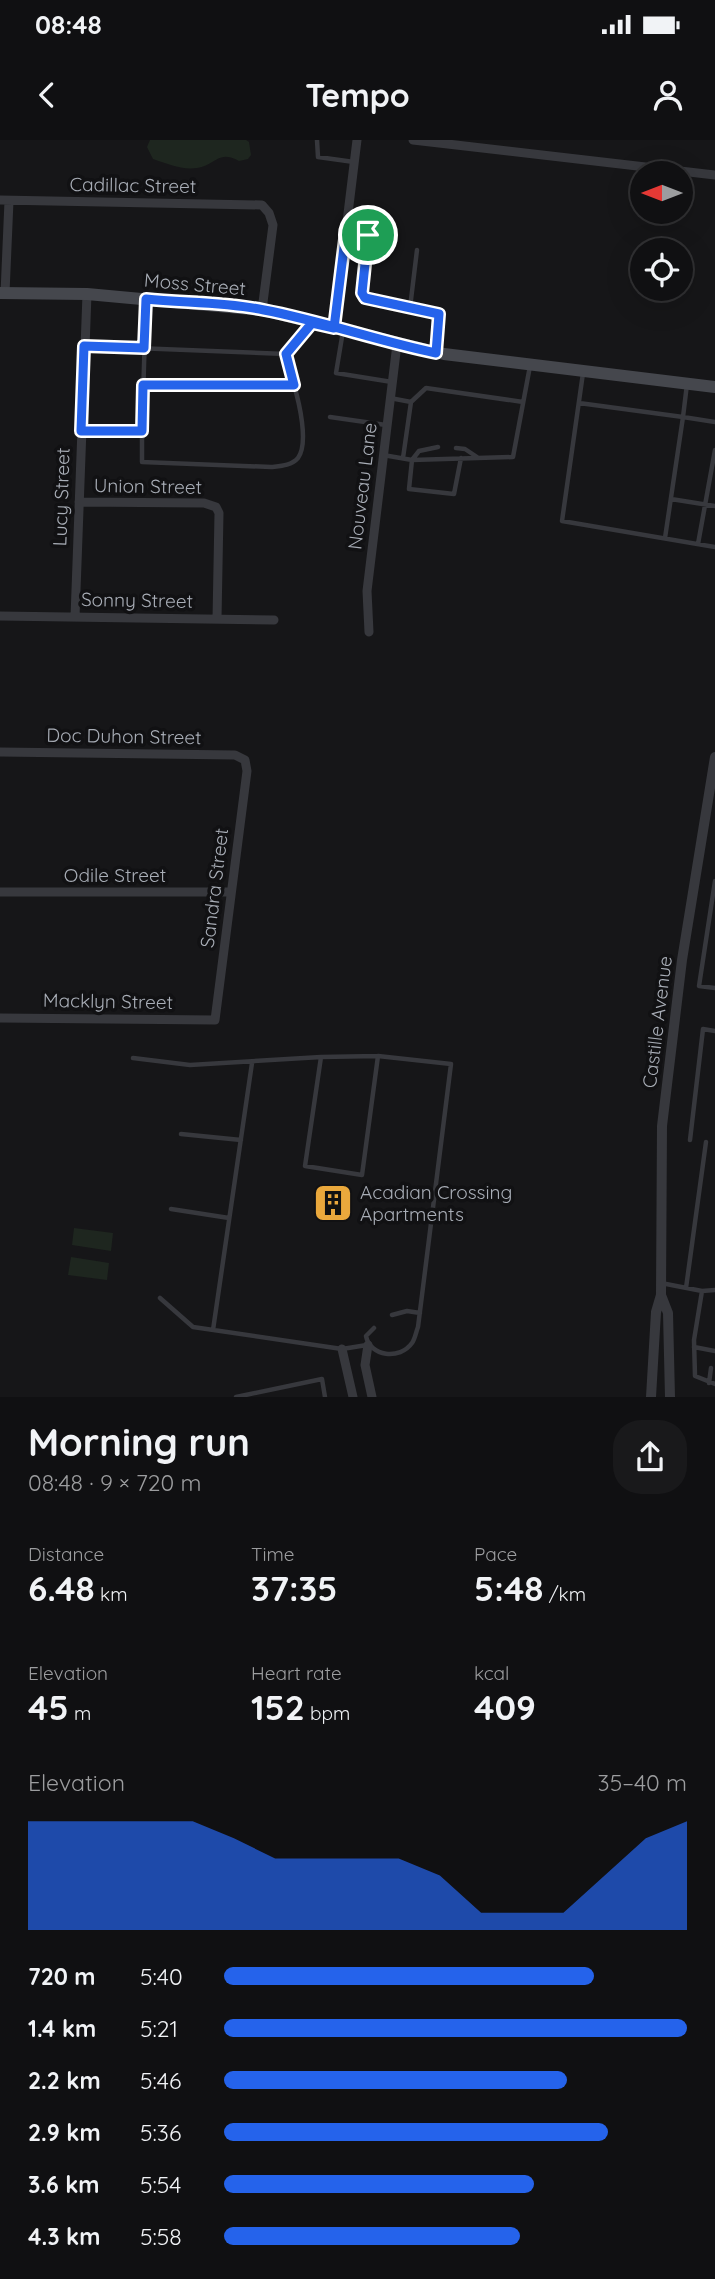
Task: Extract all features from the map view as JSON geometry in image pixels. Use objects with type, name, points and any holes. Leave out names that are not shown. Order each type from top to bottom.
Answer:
[{"type":"main road","name":"Moss Street","points":[[3,293],[87,294],[262,310],[436,353],[715,387]]},
{"type":"street","points":[[338,329],[357,140]]},
{"type":"street","points":[[413,140],[715,175]]},
{"type":"street","points":[[3,293],[5,200]]},
{"type":"street","name":"Cadillac Street","points":[[5,200],[254,204],[266,207],[272,218],[273,232],[262,310]]},
{"type":"street","name":"Lucy Street","points":[[75,617],[87,294]]},
{"type":"street","name":"Nouveau Lane","points":[[369,632],[367,591],[397,344]]},
{"type":"street","name":"Union Street","points":[[79,502],[204,503],[216,507],[219,513],[217,619]]},
{"type":"street","name":"Sonny Street","points":[[0,616],[274,620]]},
{"type":"street","name":"Doc Duhon Street","points":[[0,752],[235,755],[245,760]]},
{"type":"street","name":"Castille Avenue","points":[[651,1397],[656,1312],[661,1289],[662,1126],[682,960],[715,757]]},
{"type":"street","name":"Sandra Street","points":[[215,1020],[247,771],[245,760]]},
{"type":"street","name":"Odile Street","points":[[0,892],[231,892]]},
{"type":"street","name":"Macklyn Street","points":[[0,1018],[215,1020]]},
{"type":"street","name":"Castille Avenue","points":[[661,1289],[668,1313],[670,1397]]},
{"type":"street","points":[[368,1345],[365,1365],[372,1397]]},
{"type":"street","points":[[342,1349],[353,1397]]},
{"type":"lane","points":[[317,140],[318,158],[354,162]]},
{"type":"lane","points":[[346,231],[368,235],[362,293],[365,298],[439,314],[436,353]]},
{"type":"lane","points":[[410,307],[417,250]]},
{"type":"lane","points":[[146,299],[142,462],[271,467],[288,465],[298,458],[302,444],[301,412],[286,354]]},
{"type":"lane","points":[[286,354],[312,323]]},
{"type":"lane","points":[[338,329],[336,373],[392,382]]},
{"type":"lane","points":[[84,346],[286,354]]},
{"type":"lane","points":[[383,455],[412,460],[513,457],[530,365]]},
{"type":"lane","points":[[584,372],[562,521],[715,547]]},
{"type":"lane","points":[[665,538],[687,384]]},
{"type":"lane","points":[[143,385],[294,385]]},
{"type":"lane","points":[[403,458],[411,402],[426,388],[523,402]]},
{"type":"lane","points":[[390,398],[411,402]]},
{"type":"lane","points":[[579,403],[715,422]]},
{"type":"lane","points":[[330,416],[387,425]]},
{"type":"lane","points":[[81,431],[142,431]]},
{"type":"lane","points":[[438,447],[419,451],[412,460],[409,489],[454,494],[461,458]]},
{"type":"lane","points":[[456,448],[465,449],[479,458]]},
{"type":"lane","points":[[698,544],[715,450]]},
{"type":"lane","points":[[671,499],[715,506]]},
{"type":"lane","points":[[715,881],[699,986],[715,988]]},
{"type":"lane","points":[[690,1140],[703,1029],[715,1031]]},
{"type":"lane","points":[[321,1057],[305,1166],[362,1175],[378,1056]]},
{"type":"lane","points":[[133,1058],[190,1065],[378,1056],[452,1064],[414,1342],[404,1351],[376,1352],[368,1345],[366,1336],[374,1328]]},
{"type":"lane","points":[[214,1330],[252,1063]]},
{"type":"lane","points":[[181,1134],[241,1140]]},
{"type":"lane","points":[[686,1288],[706,1142]]},
{"type":"lane","points":[[171,1209],[229,1218]]},
{"type":"lane","points":[[661,1289],[715,1290]]},
{"type":"lane","points":[[702,1291],[694,1347],[695,1376],[712,1384],[711,1368]]},
{"type":"lane","points":[[160,1297],[193,1327],[342,1349],[368,1345]]},
{"type":"lane","points":[[392,1315],[407,1311],[420,1313]]},
{"type":"lane","points":[[694,1347],[714,1352]]},
{"type":"lane","points":[[236,1397],[322,1379],[326,1397]]},
{"type":"shaded area","points":[[150,140],[246,140],[249,142],[251,155],[248,159],[239,161],[221,157],[203,167],[180,167],[153,159],[147,147]]},
{"type":"shaded area","points":[[74,1228],[113,1233],[111,1251],[72,1245]]},
{"type":"shaded area","points":[[71,1257],[109,1263],[107,1280],[68,1275]]},
{"type":"place","name":"Acadian Crossing Apartments","points":[[333,1203]]},
{"type":"route","points":[[368,235],[346,231],[334,328],[312,323],[286,354],[294,385],[143,385],[142,431],[81,431],[84,346],[144,348],[146,299],[262,310],[312,323],[436,353],[439,314],[365,298],[362,293],[368,235]]}]
